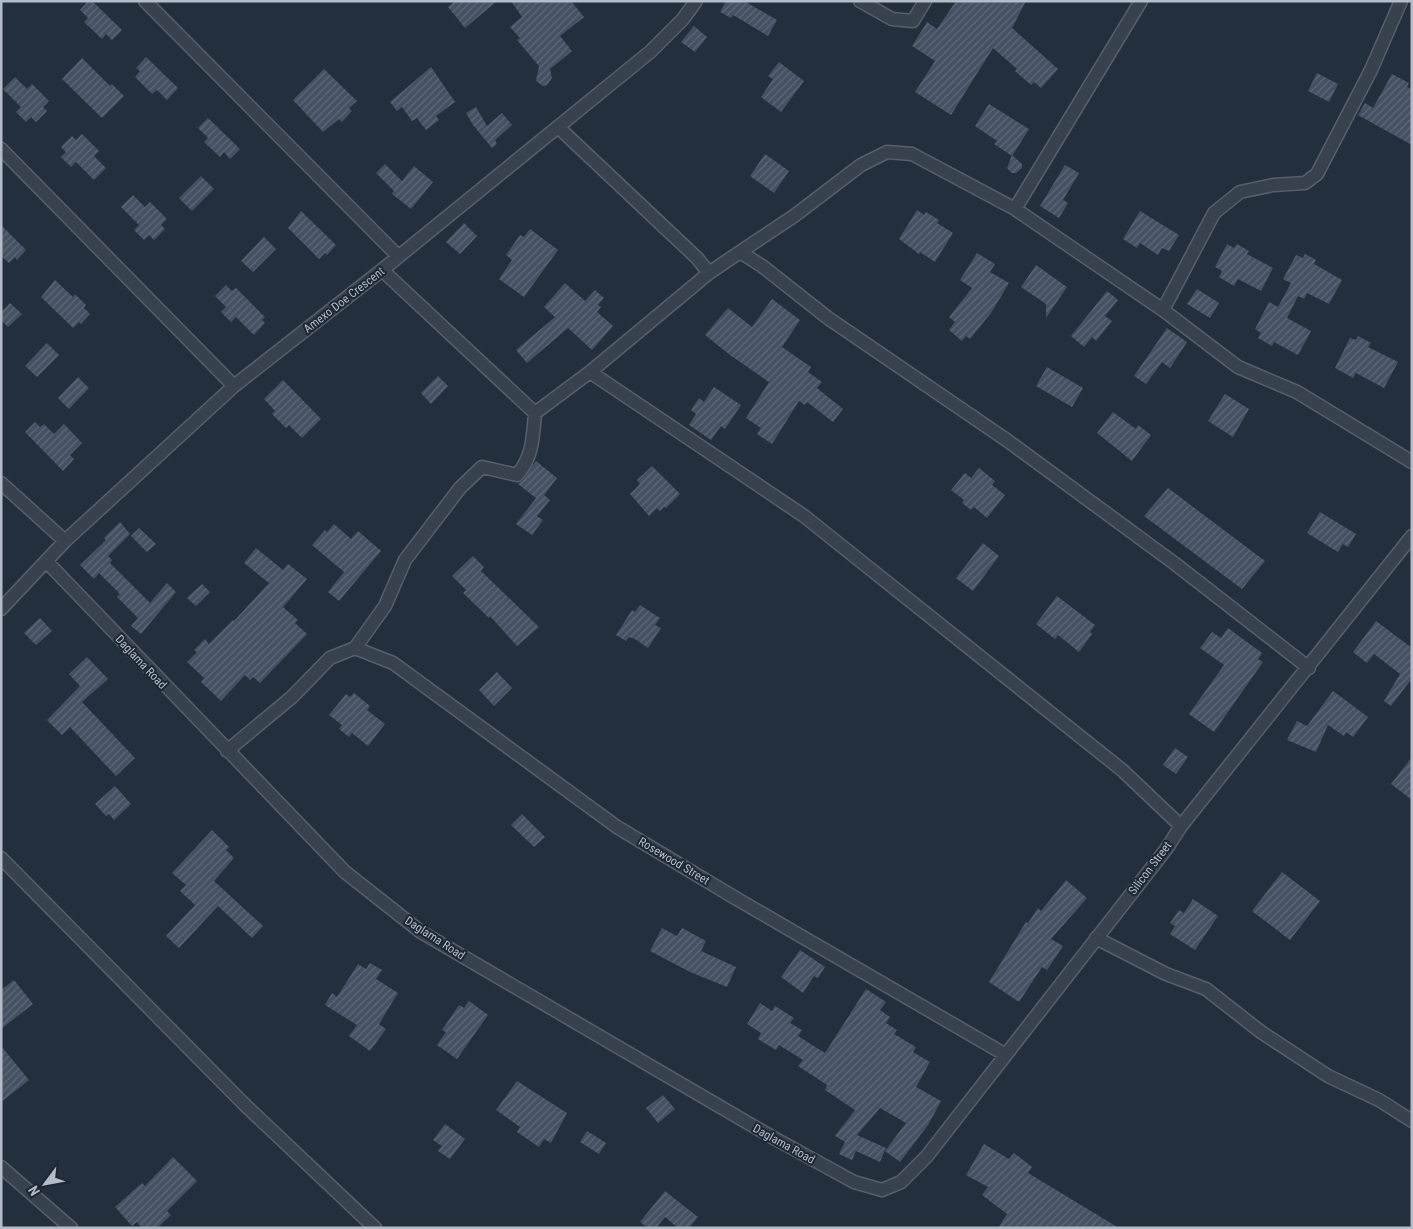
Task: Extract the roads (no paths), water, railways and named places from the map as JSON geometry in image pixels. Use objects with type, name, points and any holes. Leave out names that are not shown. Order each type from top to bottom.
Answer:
[{"type":"street","points":[[146,1],[398,256]]},
{"type":"street","name":"Amexo Doe Crescent","points":[[1,608],[65,541],[234,386],[382,270],[650,52],[683,19],[696,1]]},
{"type":"street","points":[[860,1],[892,19],[913,21],[926,1]]},
{"type":"street","points":[[1015,209],[1140,1]]},
{"type":"street","points":[[1163,310],[1214,213],[1240,192],[1273,185],[1305,183],[1317,174],[1371,70],[1401,1]]},
{"type":"street","points":[[558,127],[697,258],[709,273]]},
{"type":"street","points":[[1,150],[234,386]]},
{"type":"street","points":[[227,751],[292,697],[330,658],[355,648],[385,606],[405,560],[460,488],[482,466],[517,475],[526,464],[532,445],[535,413],[590,372],[709,273],[794,216],[861,165],[888,152],[912,154],[1015,209],[1163,310],[1238,367],[1297,392],[1412,462]]},
{"type":"street","points":[[740,252],[762,266],[828,318],[1040,464],[1174,562],[1309,668]]},
{"type":"street","points":[[382,270],[535,413]]},
{"type":"street","points":[[590,372],[804,516],[1122,770],[1181,826]]},
{"type":"street","points":[[1,483],[65,541]]},
{"type":"street","name":"Silicon Street","points":[[882,1190],[900,1182],[927,1156],[1167,848],[1181,826],[1309,668],[1412,536]]},
{"type":"street","name":"Daglama Road","points":[[46,561],[227,751],[346,872],[421,932],[772,1137],[854,1182],[882,1190]]},
{"type":"street","name":"Rosewood Street","points":[[355,648],[393,663],[617,826],[737,899],[1006,1055]]},
{"type":"street","points":[[1,858],[244,1104],[375,1228]]},
{"type":"street","points":[[1096,938],[1166,974],[1206,989],[1261,1032],[1328,1076],[1380,1100],[1412,1121]]},
{"type":"street","points":[[1,1167],[71,1228]]}]
